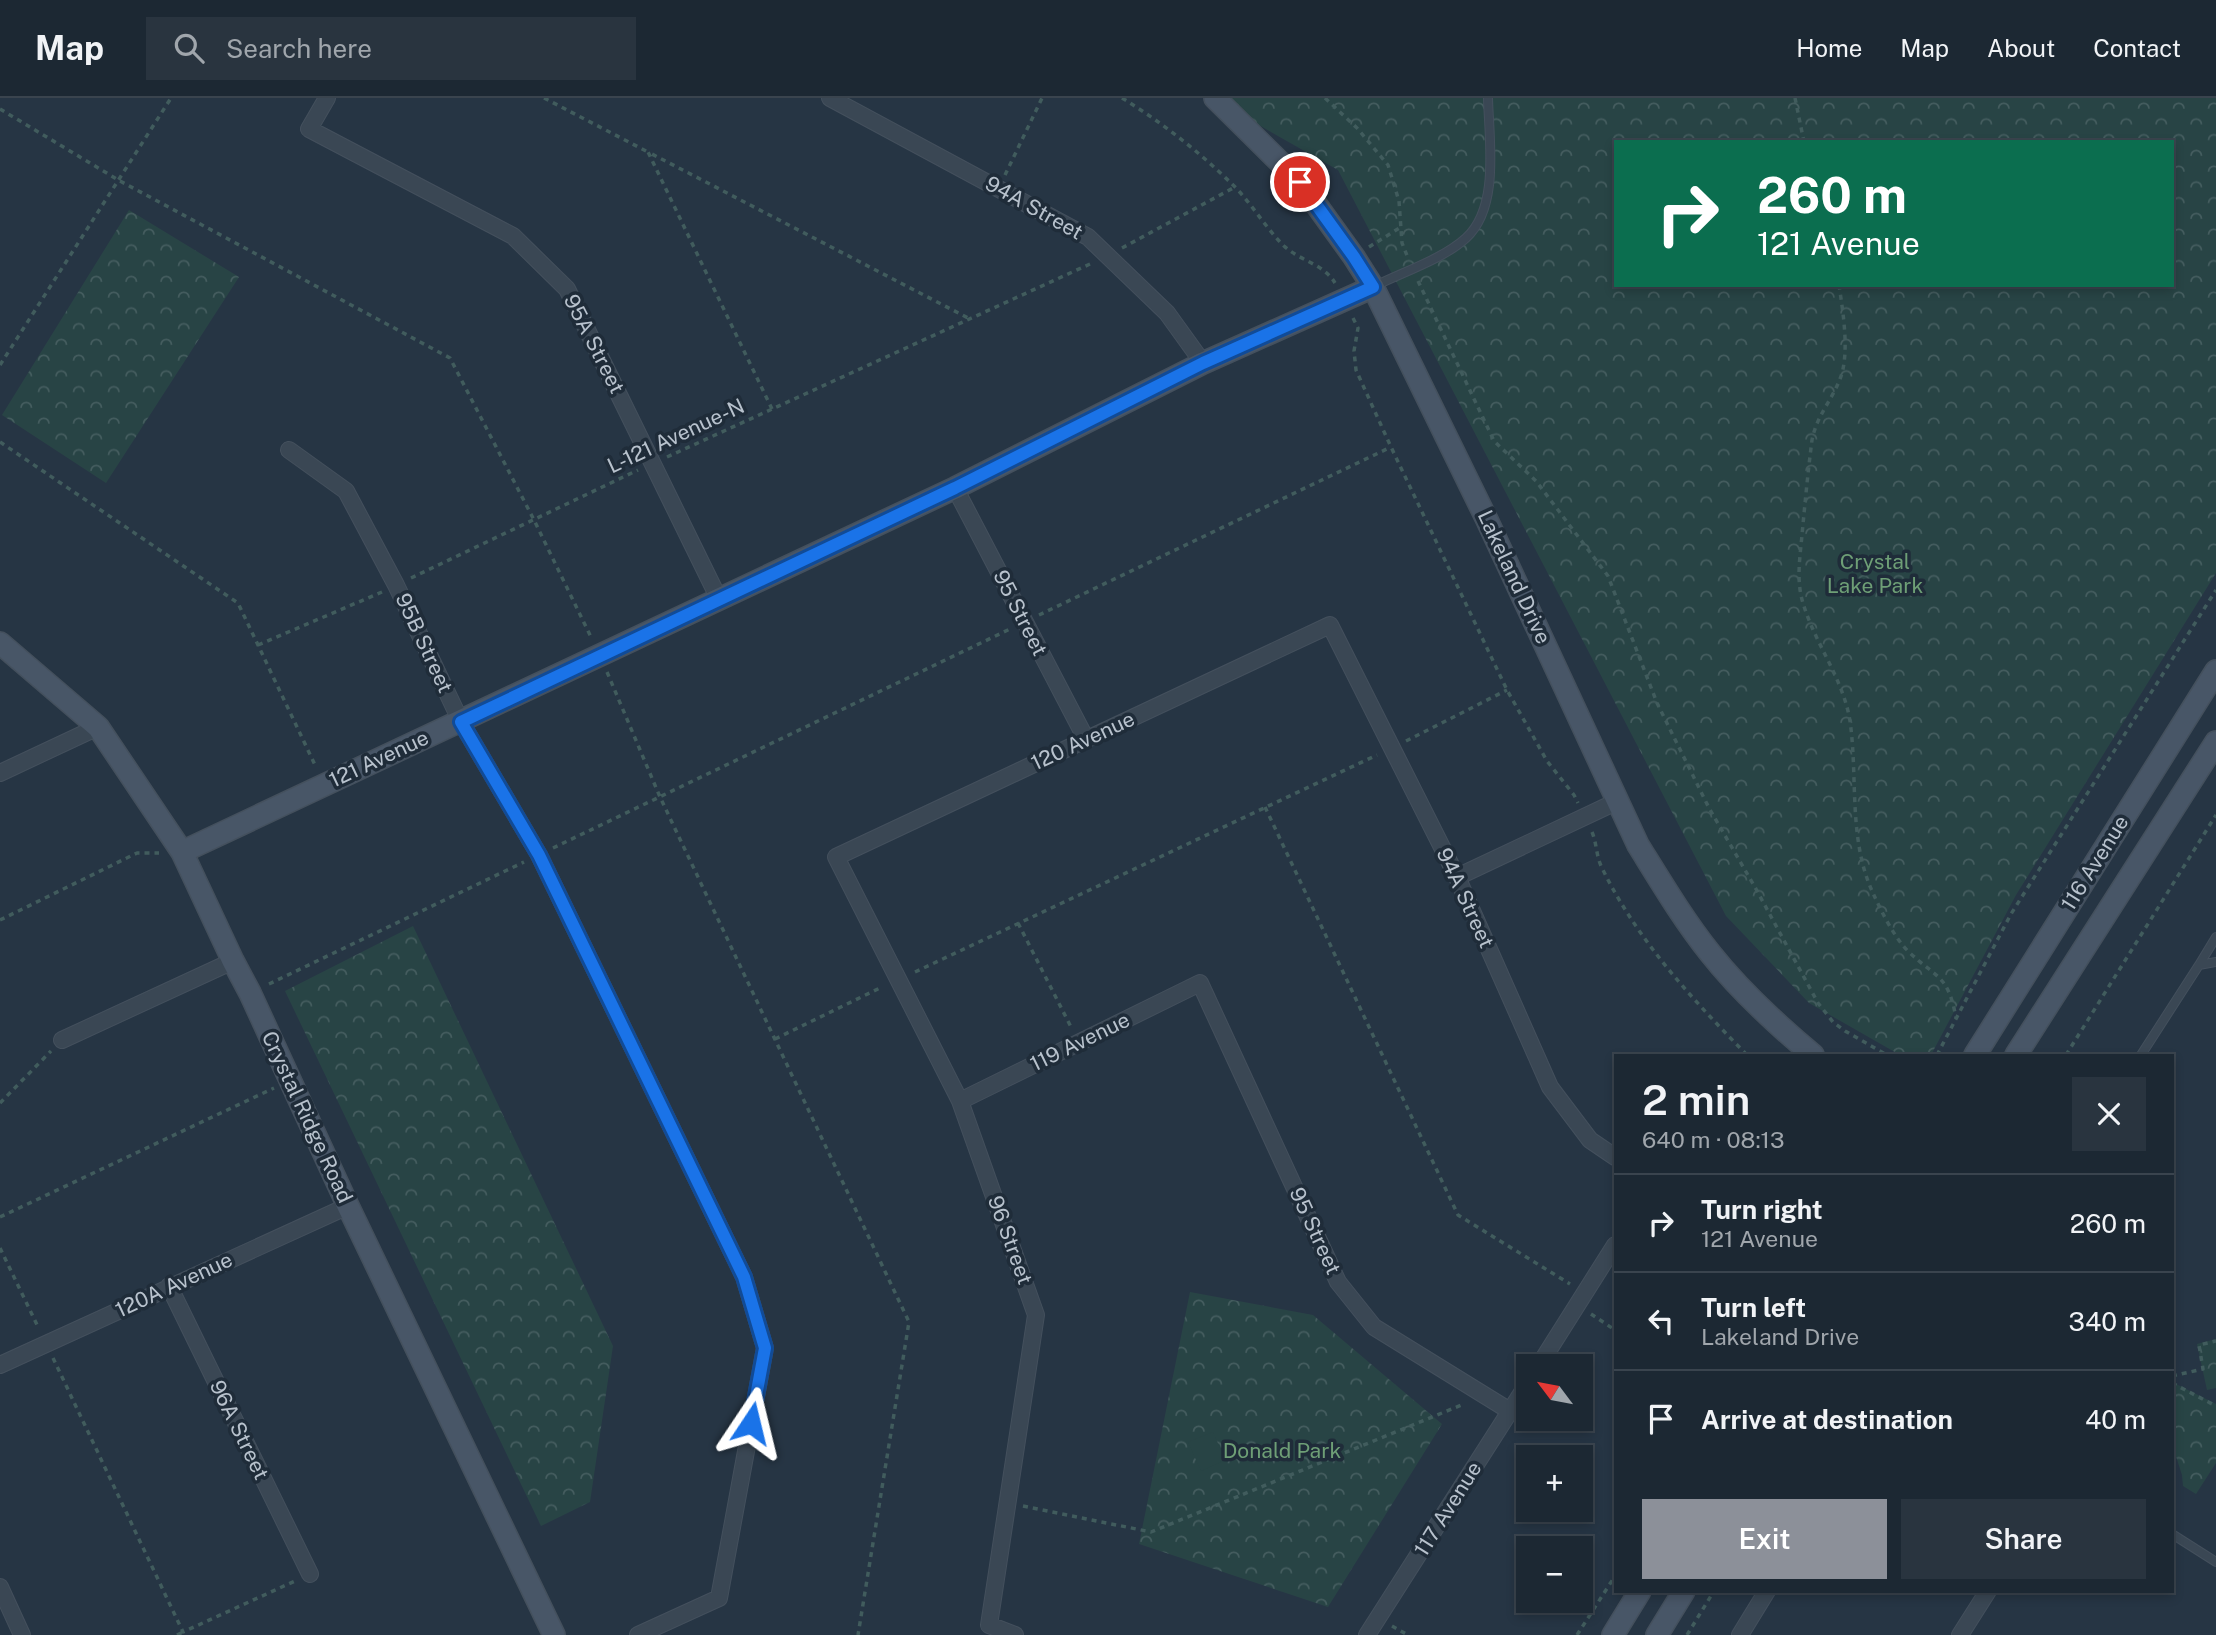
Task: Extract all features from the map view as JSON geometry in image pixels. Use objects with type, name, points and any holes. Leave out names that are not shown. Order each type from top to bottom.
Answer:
[{"type":"street","name":"95A Street","points":[[327,98],[309,129],[513,236],[567,289],[719,599]]},
{"type":"street","name":"94A Street","points":[[830,98],[1088,237],[1167,313],[1203,363]]},
{"type":"street","name":"Lakeland Drive","points":[[1215,98],[1300,182],[1373,287],[1488,520],[1638,845],[1683,916],[1710,952],[1756,1004],[1811,1054]]},
{"type":"street","name":"121 Avenue","points":[[182,852],[955,488],[1203,363],[1373,287]]},
{"type":"street","name":"95B Street","points":[[289,450],[346,491],[397,585],[461,722],[539,855],[744,1277],[765,1348],[719,1598],[638,1635]]},
{"type":"street","name":"95 Street","points":[[955,488],[1086,739]]},
{"type":"street","name":"94A Street","points":[[1330,625],[1457,877],[1550,1087],[1590,1140],[1614,1156]]},
{"type":"street","name":"120 Avenue","points":[[836,857],[1330,625]]},
{"type":"street","name":"Crystal Ridge Road","points":[[0,643],[98,727],[182,852],[554,1635]]},
{"type":"street","name":"116 Avenue","points":[[1976,1054],[2216,671]]},
{"type":"street","points":[[0,773],[98,727]]},
{"type":"street","name":"116 Avenue","points":[[2017,1054],[2215,746]]},
{"type":"street","points":[[1457,877],[1618,801]]},
{"type":"street","name":"96 Street","points":[[836,857],[960,1101],[1036,1315],[989,1625],[1015,1635]]},
{"type":"street","points":[[62,1040],[233,961]]},
{"type":"street","name":"95 Street","points":[[1200,983],[1338,1282],[1374,1327],[1510,1411]]},
{"type":"street","name":"119 Avenue","points":[[960,1101],[1200,983]]},
{"type":"street","name":"120A Avenue","points":[[0,1365],[348,1206]]},
{"type":"street","points":[[1546,1354],[1614,1247]]},
{"type":"street","name":"96A Street","points":[[169,1286],[310,1574]]},
{"type":"street","name":"117 Avenue","points":[[1367,1635],[1516,1402]]},
{"type":"street","points":[[0,1587],[22,1635]]},
{"type":"street","points":[[1612,1635],[1639,1593]]},
{"type":"street","points":[[1657,1635],[1683,1593]]},
{"type":"street","points":[[1740,1635],[1767,1593]]},
{"type":"street","points":[[1960,1635],[1987,1593]]},
{"type":"lane","points":[[1373,287],[1442,254],[1465,239],[1475,227],[1483,212],[1488,193],[1488,98]]},
{"type":"lane","points":[[2142,1054],[2216,937]]},
{"type":"lane","points":[[2199,965],[2216,962]]},
{"type":"lane","points":[[2174,1535],[2216,1562]]},
{"type":"path","points":[[0,365],[171,98]]},
{"type":"path","points":[[544,98],[970,319]]},
{"type":"path","points":[[998,188],[1042,98]]},
{"type":"path","points":[[1122,98],[1167,128],[1234,187],[1295,256],[1329,272],[1358,328],[1354,351],[1356,370],[1507,690],[1547,761],[1574,794],[1595,840],[1602,868],[1660,960],[1700,1008],[1746,1054]]},
{"type":"path","points":[[1325,98],[1357,128],[1388,165],[1399,201],[1402,243],[1494,441],[1536,481],[1608,576],[1668,726],[1709,808],[1818,1003],[1839,1026],[1885,1054]]},
{"type":"path","points":[[1795,98],[1804,140]]},
{"type":"path","points":[[0,109],[120,181],[450,358],[600,655],[660,797],[909,1322],[858,1635]]},
{"type":"path","points":[[648,152],[772,409]]},
{"type":"path","name":"L-121 Avenue-N","points":[[258,645],[397,585],[653,463],[1108,256],[1234,187]]},
{"type":"path","points":[[1839,287],[1844,317],[1841,376],[1816,422],[1812,440],[1799,574],[1802,599],[1815,637],[1841,688],[1847,706],[1859,847],[1873,894],[1899,940],[1947,986],[1956,1018]]},
{"type":"path","points":[[0,442],[238,603],[324,785]]},
{"type":"path","points":[[250,993],[1391,447]]},
{"type":"path","points":[[1938,1054],[2011,914],[2216,590]]},
{"type":"path","points":[[775,1039],[1392,748],[1507,690]]},
{"type":"path","points":[[1265,807],[1458,1214],[1585,1293],[1591,1316],[1614,1329]]},
{"type":"path","points":[[2067,1054],[2216,815]]},
{"type":"path","points":[[0,920],[137,853],[182,852]]},
{"type":"path","points":[[1018,923],[1079,1042]]},
{"type":"path","points":[[0,1103],[62,1040]]},
{"type":"path","points":[[0,1217],[289,1081]]},
{"type":"path","points":[[0,1248],[183,1632]]},
{"type":"path","points":[[2174,1376],[2203,1369],[2199,1345],[2216,1341]]},
{"type":"path","points":[[2174,1384],[2216,1406]]},
{"type":"path","points":[[1008,1502],[1152,1532],[1485,1396]]},
{"type":"path","points":[[177,1635],[310,1574]]},
{"type":"path","points":[[1577,1635],[1614,1578]]},
{"type":"path","points":[[1687,1635],[1713,1593]]},
{"type":"green space","name":"Crystal Lake Park","points":[[1211,98],[2216,98],[2216,573],[2016,895],[1932,1054],[1898,1054],[1809,1003],[1726,916],[1338,170]]},
{"type":"green space","points":[[129,210],[239,277],[106,483],[2,415]]},
{"type":"green space","points":[[413,926],[613,1346],[590,1502],[541,1526],[285,991]]},
{"type":"green space","name":"Donald Park","points":[[1190,1292],[1313,1315],[1442,1424],[1328,1607],[1139,1544]]},
{"type":"green space","points":[[2216,1339],[2216,1388],[2207,1390],[2197,1344]]},
{"type":"green space","points":[[2174,1383],[2216,1404],[2216,1463],[2196,1494],[2183,1486],[2174,1450]]},
{"type":"green space","points":[[1213,1432],[1225,1460],[1201,1471],[1188,1442]]},
{"type":"route","points":[[751,1423],[765,1348],[744,1277],[539,855],[461,722],[955,488],[1203,363],[1373,287],[1300,182]]}]
